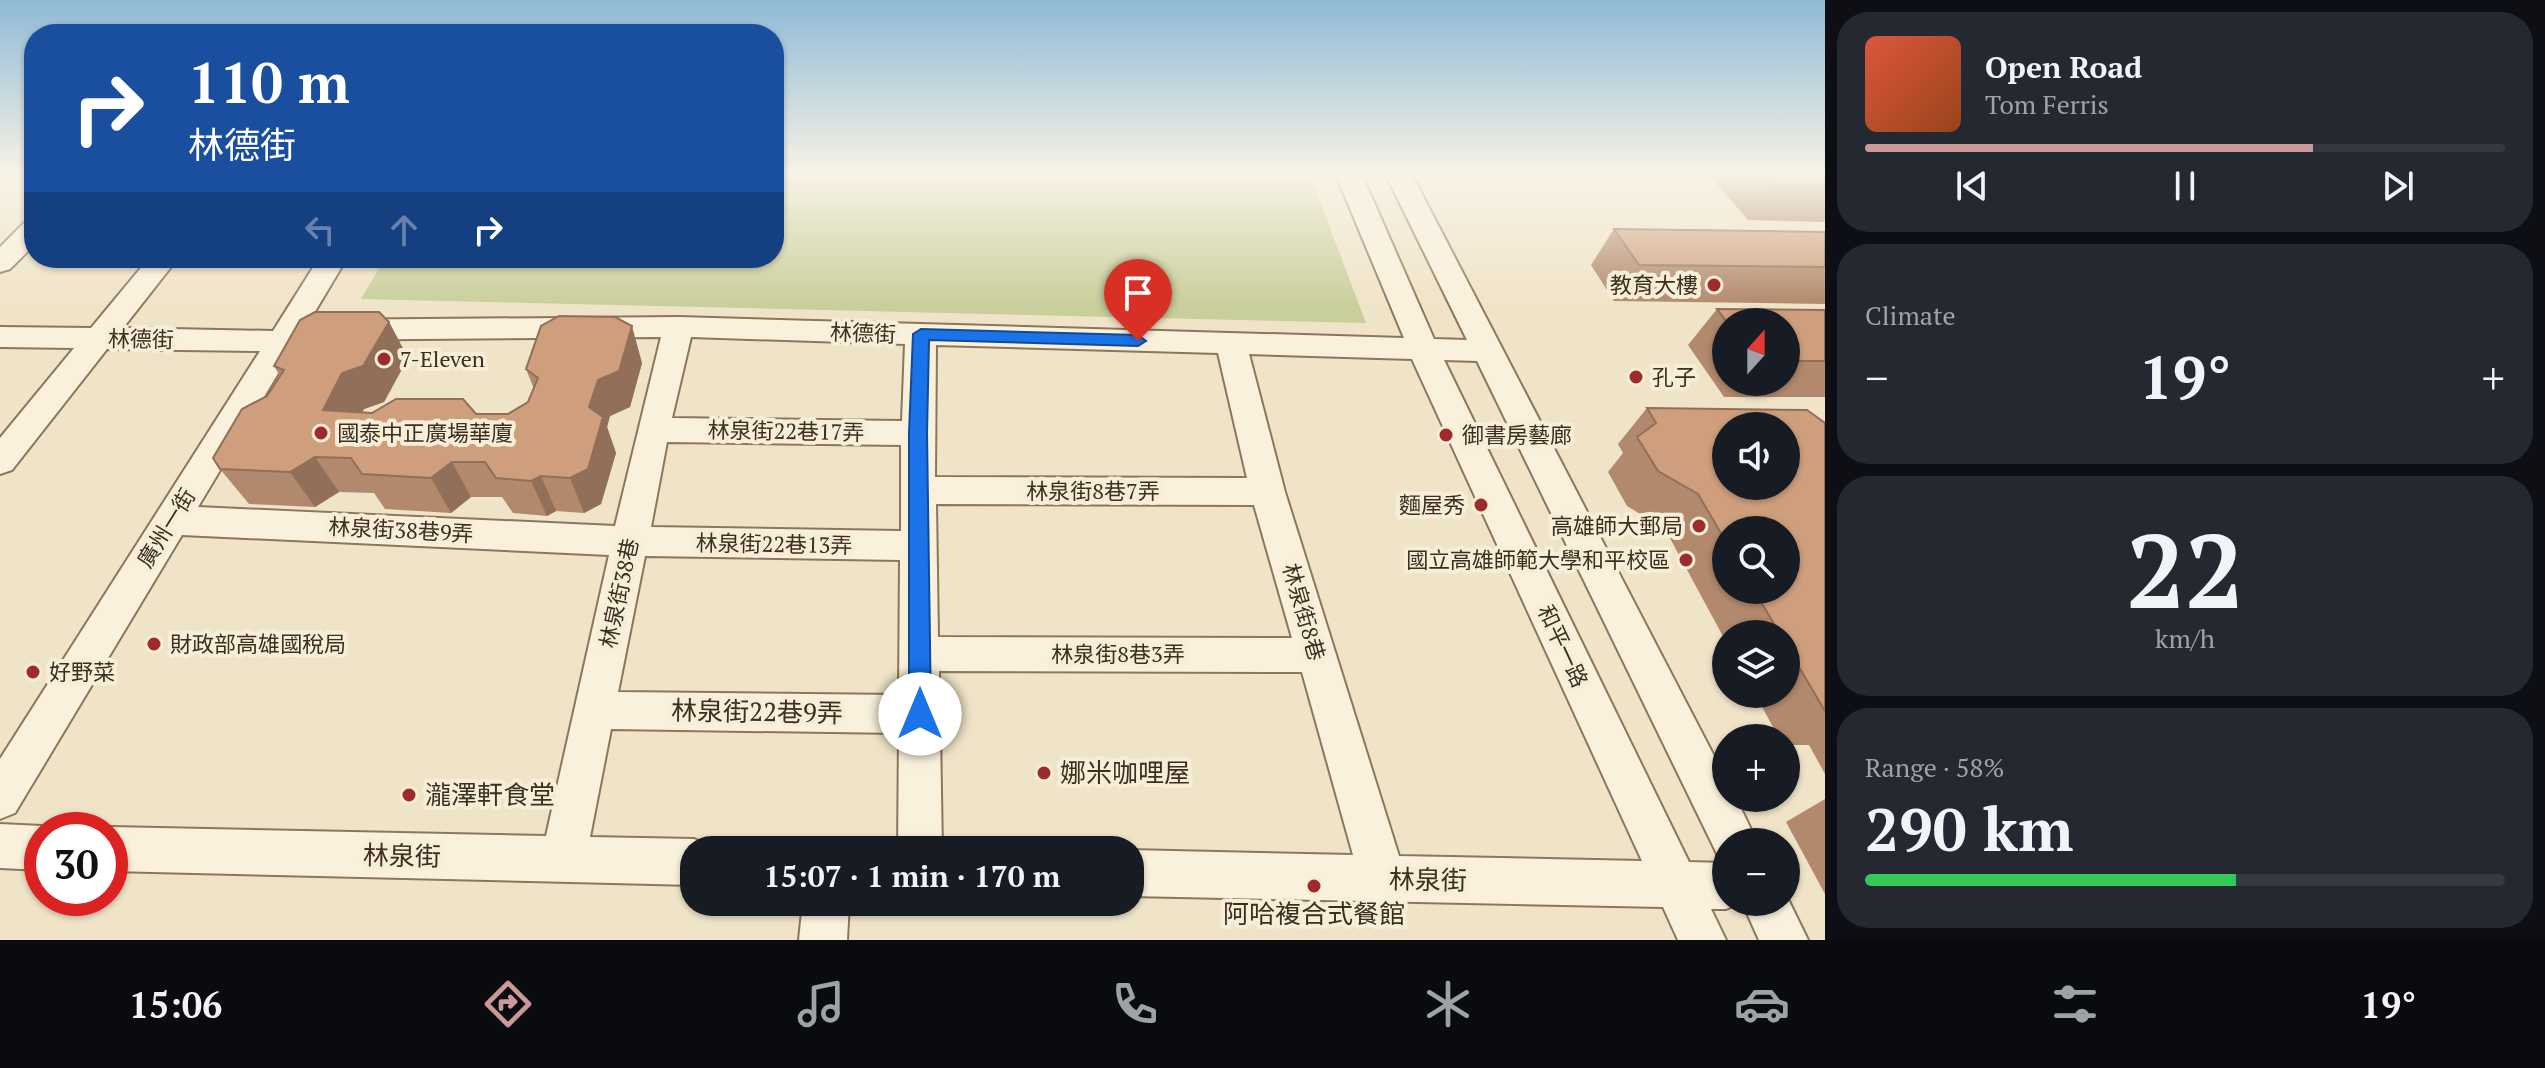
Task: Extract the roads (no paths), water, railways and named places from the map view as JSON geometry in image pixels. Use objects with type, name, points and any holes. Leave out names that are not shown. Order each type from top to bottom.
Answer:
[{"type":"street","name":"和平一路","points":[[1368,219],[1424,349],[1702,940]]},
{"type":"street","points":[[1420,219],[1728,828]]},
{"type":"street","points":[[0,263],[24,239]]},
{"type":"street","points":[[0,461],[156,268]]},
{"type":"street","name":"廣州一街","points":[[0,798],[327,268]]},
{"type":"street","name":"林德街","points":[[0,337],[97,339],[679,327],[1485,351]]},
{"type":"street","name":"林泉街38巷","points":[[563,859],[653,430],[679,327]]},
{"type":"street","points":[[920,836],[918,433],[921,334]]},
{"type":"street","name":"林泉街8巷","points":[[1231,344],[1268,492],[1383,879]]},
{"type":"street","name":"林泉街22巷17弄","points":[[653,430],[918,433]]},
{"type":"street","name":"林泉街8巷7弄","points":[[918,490],[1268,492]]},
{"type":"street","name":"林泉街38巷9弄","points":[[171,520],[630,541]]},
{"type":"street","name":"林泉街22巷13弄","points":[[630,541],[918,546]]},
{"type":"street","name":"林泉街8巷3弄","points":[[920,654],[1316,655]]},
{"type":"street","name":"林泉街22巷9弄","points":[[594,710],[920,714]]},
{"type":"street","points":[[0,846],[24,847]]},
{"type":"street","name":"林泉街","points":[[128,849],[680,862]]},
{"type":"street","name":"林泉街","points":[[1144,873],[1712,886]]},
{"type":"street","points":[[823,940],[825,916]]},
{"type":"street","points":[[1772,916],[1784,940]]},
{"type":"place","name":"教育大樓","points":[[1714,285]]},
{"type":"place","name":"7-Eleven","points":[[384,359]]},
{"type":"place","name":"孔子","points":[[1636,377]]},
{"type":"place","name":"國泰中正廣場華廈","points":[[321,433]]},
{"type":"place","name":"御書房藝廊","points":[[1446,435]]},
{"type":"place","name":"麵屋秀","points":[[1481,505]]},
{"type":"place","name":"高雄師大郵局","points":[[1699,526]]},
{"type":"place","name":"國立高雄師範大學和平校區","points":[[1686,560]]},
{"type":"place","name":"財政部高雄國稅局","points":[[154,644]]},
{"type":"place","name":"好野菜","points":[[33,672]]},
{"type":"place","name":"娜米咖哩屋","points":[[1044,773]]},
{"type":"place","name":"瀧澤軒食堂","points":[[409,795]]},
{"type":"place","name":"阿哈複合式餐館","points":[[1314,886]]}]
